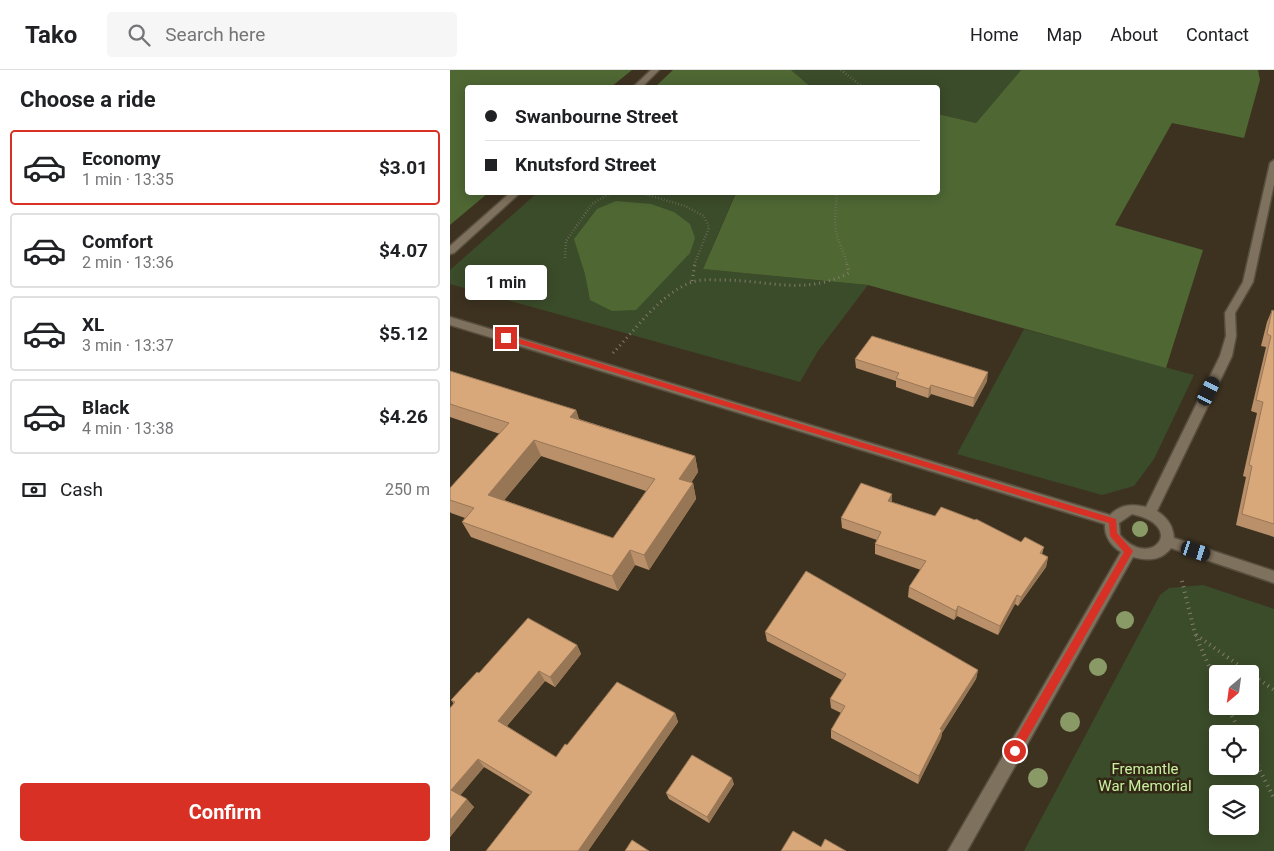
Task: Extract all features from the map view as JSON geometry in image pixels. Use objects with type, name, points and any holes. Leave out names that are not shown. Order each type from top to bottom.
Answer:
[{"type":"street","points":[[639,85],[655,70]]},
{"type":"street","points":[[1150,512],[1226,356],[1231,336],[1230,313],[1248,282],[1274,163]]},
{"type":"street","points":[[450,251],[514,195]]},
{"type":"street","points":[[450,321],[1113,521]]},
{"type":"street","points":[[1132,509],[1150,512],[1164,522],[1168,529],[1169,542],[1158,553],[1148,555],[1129,551],[1122,546],[1113,534],[1113,521],[1117,515],[1132,509]]},
{"type":"street","points":[[1169,542],[1274,577]]},
{"type":"street","points":[[957,851],[1129,551]]},
{"type":"path","points":[[841,70],[860,85]]},
{"type":"path","points":[[565,258],[566,241],[580,220],[592,204],[607,195]]},
{"type":"path","points":[[648,195],[685,206],[704,216],[709,228],[694,265],[692,281]]},
{"type":"path","points":[[600,366],[668,297],[692,281],[721,279],[803,287],[835,282],[849,273],[845,253],[836,233],[837,195]]},
{"type":"path","points":[[1182,581],[1195,634],[1209,666]]},
{"type":"path","points":[[1195,634],[1274,690]]},
{"type":"path","points":[[1259,769],[1274,798]]},
{"type":"green space","points":[[450,70],[632,70],[613,85],[465,85],[465,195],[486,195],[450,225]]},
{"type":"green space","points":[[673,70],[791,70],[809,85],[657,85]]},
{"type":"green space","points":[[791,70],[1021,70],[976,123],[940,114],[940,85],[809,85]]},
{"type":"green space","points":[[1021,70],[1258,70],[1260,80],[1244,138],[1172,123],[1115,225],[1203,250],[1166,368],[868,285],[703,269],[735,195],[940,195],[940,114],[976,123]]},
{"type":"green space","points":[[535,195],[735,195],[703,269],[868,285],[818,351],[800,382],[450,284],[450,270]]},
{"type":"green space","points":[[616,201],[651,204],[674,212],[690,224],[695,238],[690,253],[636,310],[612,311],[590,300],[585,274],[574,239],[597,209]]},
{"type":"green space","points":[[1024,329],[1194,375],[1154,459],[1134,486],[1102,495],[957,454]]},
{"type":"green space","name":"Fremantle War Memorial","points":[[1203,585],[1274,609],[1274,851],[1024,851],[1160,595],[1169,588]]},
{"type":"building","points":[[1272,310],[1274,311],[1274,524],[1242,514],[1252,466],[1249,465],[1263,402],[1256,400],[1271,336],[1267,334]]},
{"type":"building","points":[[872,336],[988,372],[974,398],[931,385],[929,389],[896,378],[899,373],[855,359]]},
{"type":"building","points":[[450,371],[576,410],[570,417],[695,456],[679,479],[693,483],[644,555],[630,550],[612,576],[462,522],[474,508],[450,500],[450,488],[509,423],[450,404]],"holes":[[[534,440],[655,479],[613,538],[488,495]]]},
{"type":"building","points":[[861,483],[892,494],[888,501],[935,516],[941,507],[976,519],[1021,542],[1025,537],[1044,547],[1040,553],[1048,557],[1021,597],[1017,595],[1000,626],[958,606],[956,611],[909,587],[926,561],[875,544],[881,532],[841,518]]},
{"type":"building","points":[[806,571],[978,670],[940,729],[942,730],[919,776],[831,730],[845,706],[830,699],[846,674],[765,632]]},
{"type":"building","points":[[528,618],[577,645],[550,677],[539,671],[498,721],[556,757],[617,682],[675,713],[578,851],[486,851],[532,792],[478,759],[451,790],[467,799],[450,820],[450,708],[455,702],[451,700],[477,672],[479,673]]},
{"type":"building","points":[[692,755],[732,778],[707,817],[666,793]]},
{"type":"building","points":[[793,831],[821,847],[825,839],[846,851],[781,851]]},
{"type":"building","points":[[632,840],[649,851],[625,851]]},
{"type":"route","points":[[506,338],[1113,521],[1113,534],[1116,540],[1129,551],[1015,751]]}]
